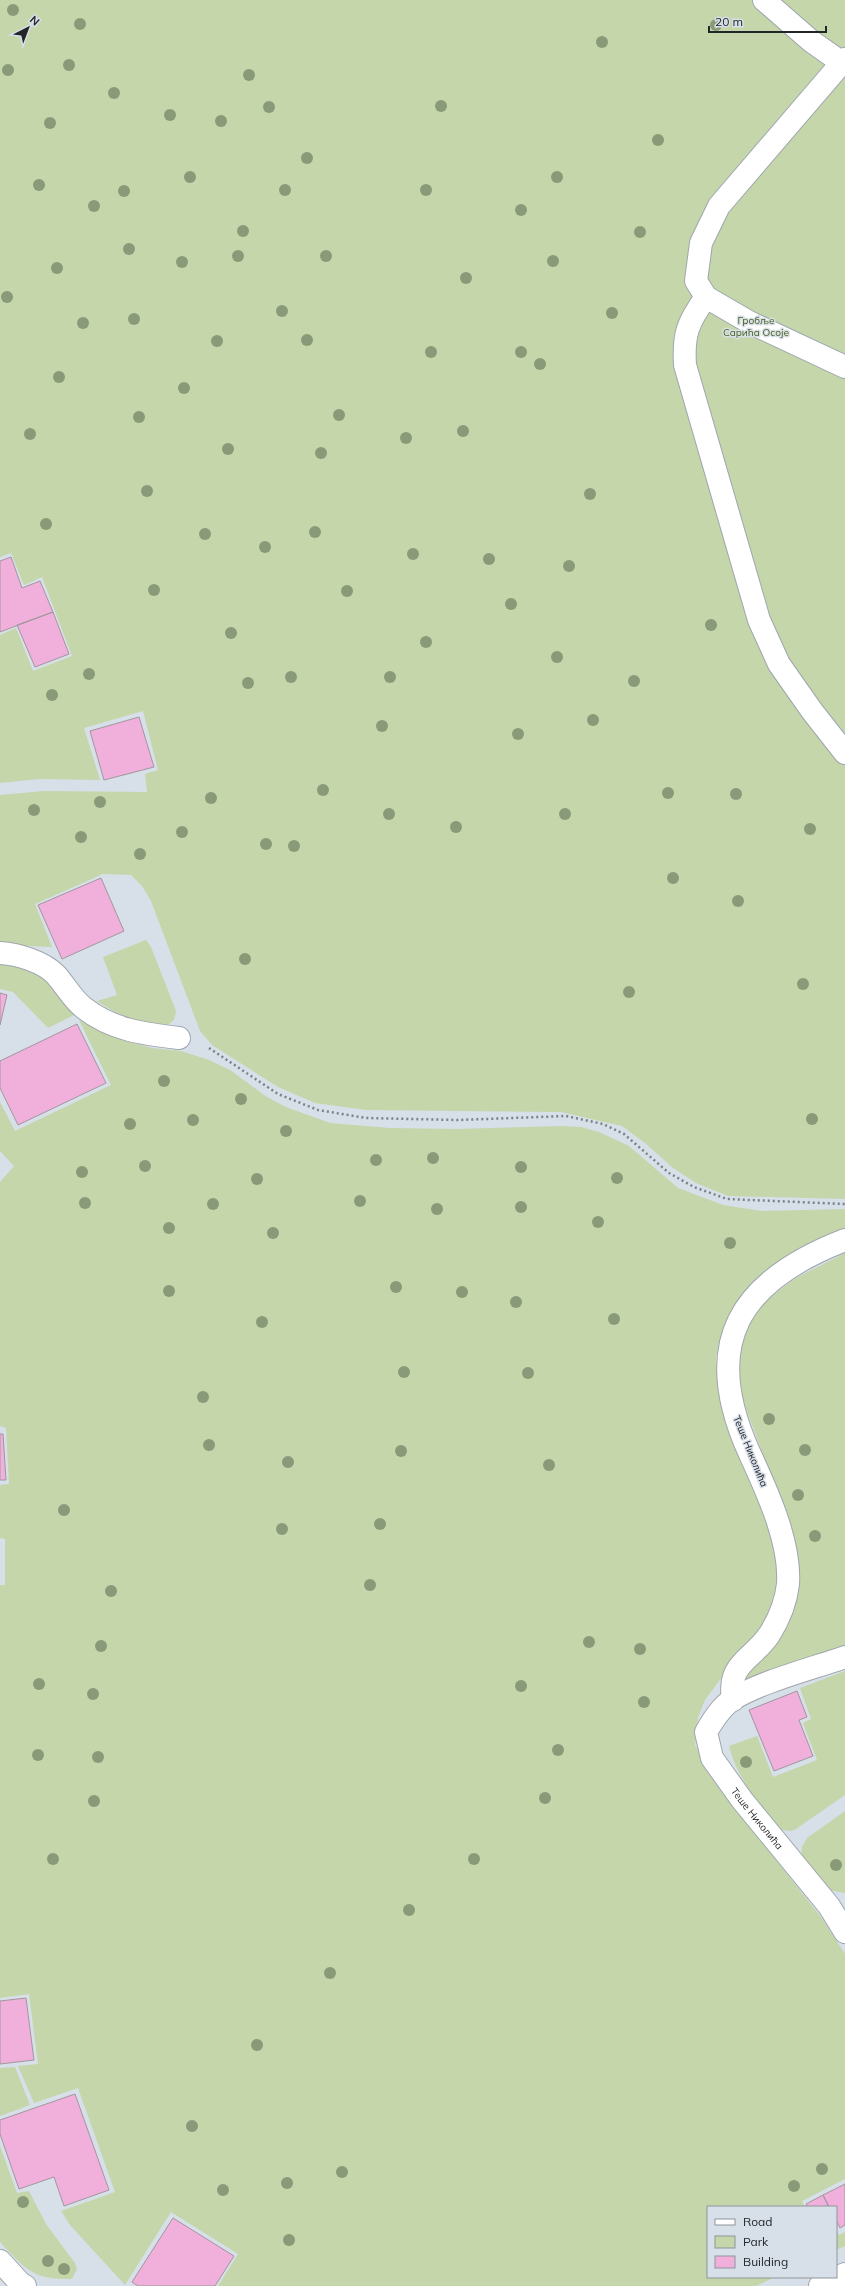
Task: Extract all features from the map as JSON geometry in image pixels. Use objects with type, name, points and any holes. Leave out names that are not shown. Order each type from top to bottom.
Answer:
[{"type":"street","points":[[764,0],[810,41],[844,62],[719,206],[701,243],[696,281],[706,297],[749,322],[845,367]]},
{"type":"street","points":[[706,297],[693,315],[684,342],[685,365],[759,620],[780,664],[812,711],[845,753]]},
{"type":"street","points":[[0,953],[21,957],[39,964],[55,974],[82,1007],[119,1028],[143,1034],[179,1038]]},
{"type":"street","name":"Теше Николића","points":[[733,1700],[731,1689],[737,1668],[768,1635],[778,1617],[788,1584],[784,1546],[775,1512],[748,1450],[732,1398],[728,1362],[730,1340],[744,1308],[767,1284],[808,1257],[845,1240]]},
{"type":"street","name":"Теше Николића","points":[[845,1657],[763,1686],[733,1700],[716,1716],[706,1732],[712,1758],[742,1800],[829,1906],[845,1932]]},
{"type":"street","points":[[0,2261],[25,2286]]},
{"type":"street","points":[[820,2286],[837,2278]]},
{"type":"path","points":[[179,1038],[202,1043],[278,1094],[318,1110],[374,1118],[458,1120],[566,1116],[603,1124],[624,1134],[669,1173],[694,1186],[727,1199],[845,1204]]},
{"type":"green space","name":"Гробље Сарића Осоје","points":[[0,0],[845,0],[845,1199],[728,1196],[696,1183],[673,1168],[645,1143],[622,1126],[561,1112],[366,1110],[315,1103],[278,1087],[212,1045],[200,1031],[151,901],[142,886],[131,875],[103,874],[35,904],[52,947],[0,945],[0,795],[44,791],[147,792],[145,774],[158,770],[143,711],[84,728],[100,780],[39,779],[0,783],[0,635],[16,628],[33,671],[72,656],[42,577],[24,585],[11,553],[0,557]]},
{"type":"green space","points":[[146,940],[151,947],[176,1011],[174,1020],[168,1025],[131,1019],[97,1001],[117,995],[103,957]]},
{"type":"green space","points":[[0,963],[13,964],[34,973],[52,987],[76,1014],[48,1028],[13,992],[0,989]]},
{"type":"green space","points":[[79,1020],[125,1041],[152,1048],[181,1051],[209,1060],[230,1070],[267,1097],[286,1107],[330,1123],[390,1128],[456,1129],[561,1126],[581,1127],[599,1132],[629,1146],[678,1188],[723,1205],[762,1211],[845,1209],[845,1231],[732,1311],[719,1343],[716,1358],[720,1396],[732,1435],[757,1492],[771,1534],[778,1574],[778,1590],[763,1629],[740,1653],[705,1700],[698,1717],[695,1745],[719,1788],[821,1917],[845,1954],[845,2179],[802,2201],[804,2206],[707,2206],[707,2278],[773,2278],[756,2286],[218,2286],[238,2254],[171,2212],[125,2285],[70,2225],[61,2211],[115,2192],[78,2088],[34,2103],[18,2066],[38,2064],[29,1994],[0,1998],[0,1585],[5,1585],[5,1539],[0,1538],[0,1485],[9,1484],[6,1428],[0,1426],[0,1182],[14,1166],[0,1151],[0,1102],[15,1131],[111,1085]]},
{"type":"green space","points":[[845,1253],[845,1648],[743,1686],[739,1677],[786,1619],[775,1487],[739,1390],[738,1355],[741,1337],[759,1306],[794,1279]]},
{"type":"green space","points":[[845,1671],[845,1795],[796,1829],[791,1831],[782,1830],[766,1813],[750,1791],[737,1768],[729,1746],[757,1736],[773,1777],[817,1760],[803,1723],[811,1719],[800,1688]]},
{"type":"green space","points":[[845,1811],[845,1893],[828,1890],[801,1856],[802,1847],[807,1838]]},
{"type":"green space","points":[[15,2067],[30,2105],[0,2116],[0,2068]]},
{"type":"green space","points":[[0,2146],[17,2193],[29,2191],[46,2224],[75,2263],[77,2269],[72,2279],[48,2277],[31,2271],[23,2266],[0,2242]]},
{"type":"green space","points":[[837,2232],[839,2235],[845,2232],[845,2246],[837,2250]]},
{"type":"building","points":[[11,557],[22,588],[40,581],[53,612],[0,632],[0,561]]},
{"type":"building","points":[[53,612],[69,654],[35,667],[17,625]]},
{"type":"building","points":[[139,717],[154,767],[104,780],[90,731]]},
{"type":"building","points":[[101,878],[124,931],[62,959],[38,905]]},
{"type":"building","points":[[0,993],[7,995],[0,1025]]},
{"type":"building","points":[[77,1024],[106,1083],[18,1125],[0,1088],[0,1061]]},
{"type":"building","points":[[0,1434],[3,1434],[6,1480],[0,1480]]},
{"type":"building","points":[[797,1691],[807,1717],[799,1720],[813,1756],[774,1771],[749,1710]]},
{"type":"building","points":[[26,1998],[34,2060],[0,2064],[0,2001]]},
{"type":"building","points":[[75,2094],[109,2190],[64,2206],[54,2177],[19,2189],[0,2134],[0,2120]]},
{"type":"building","points":[[845,2184],[845,2225],[840,2228],[837,2222],[837,2206],[828,2206],[823,2195]]},
{"type":"building","points":[[823,2195],[828,2206],[807,2206],[806,2204]]},
{"type":"building","points":[[173,2218],[234,2256],[215,2286],[138,2286],[132,2282]]}]
